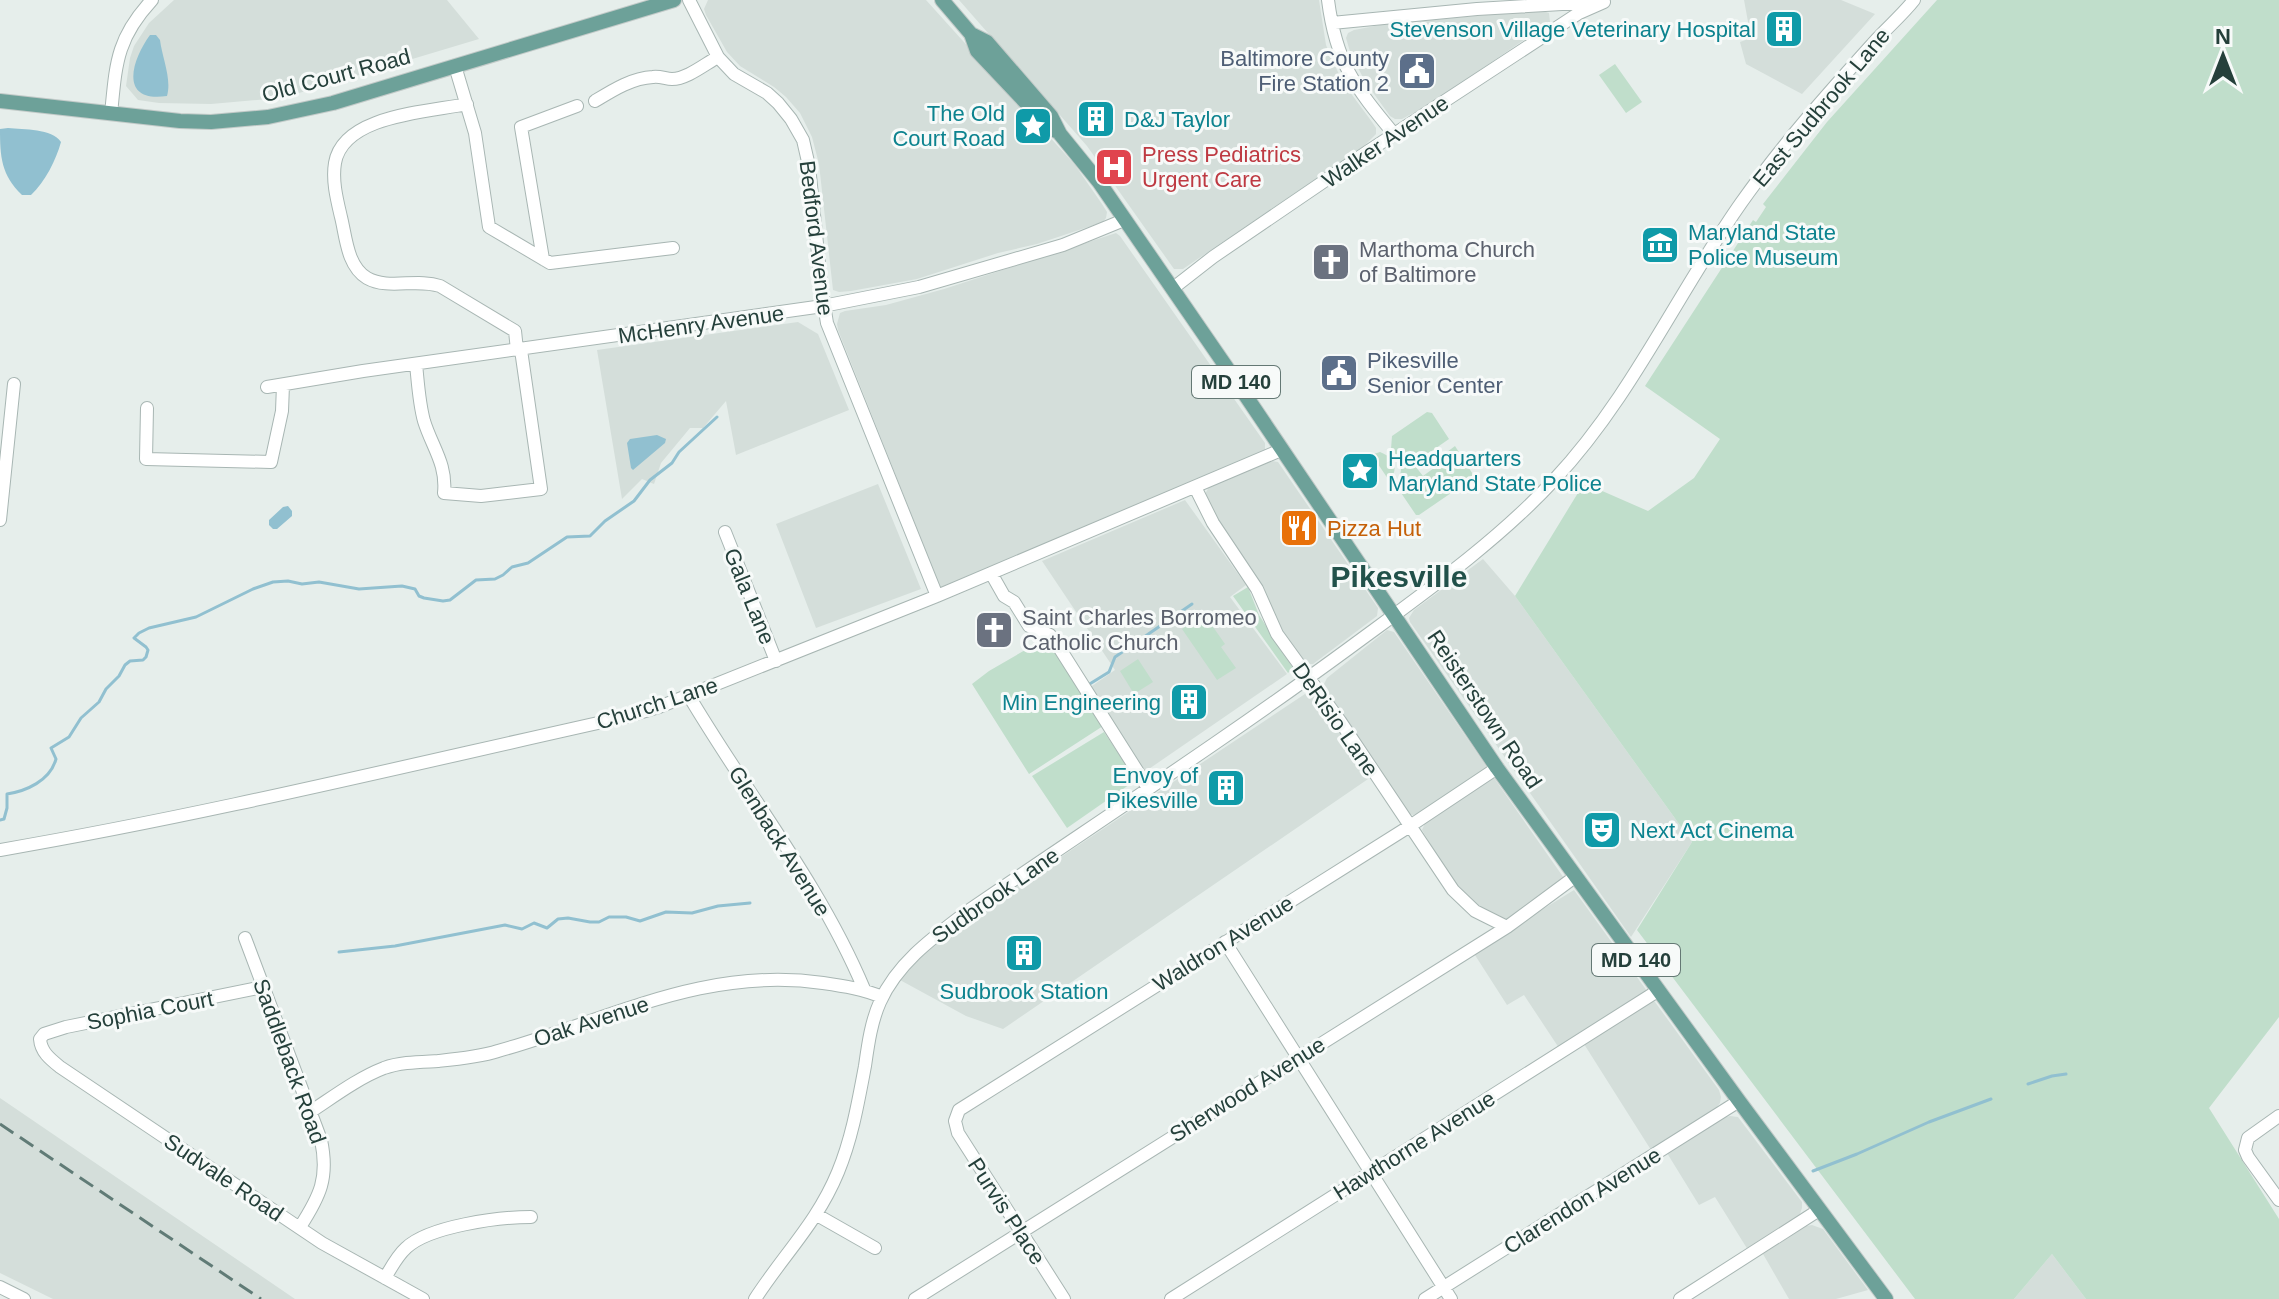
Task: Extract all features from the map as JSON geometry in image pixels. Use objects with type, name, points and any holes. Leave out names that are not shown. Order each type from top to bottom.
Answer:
[{"type":"main road","name":"Old Court Road","points":[[0,101],[211,122],[268,117],[333,103],[674,0]]},
{"type":"main road","name":"Reisterstown Road","points":[[942,0],[971,34],[987,42],[1051,116],[1060,134],[1099,182],[1497,768],[1886,1299]]},
{"type":"street","points":[[111,114],[120,47],[132,23],[152,0]]},
{"type":"street","name":"Bedford Avenue","points":[[689,0],[718,57],[734,74],[778,103],[803,140],[809,166],[823,306],[836,349],[937,596]]},
{"type":"street","points":[[1328,0],[1339,54],[1362,94],[1394,134]]},
{"type":"street","name":"East Sudbrook Lane","points":[[1394,615],[1490,540],[1578,454],[1623,390],[1764,171],[1914,0]]},
{"type":"street","points":[[1332,23],[1607,1]]},
{"type":"street","name":"Walker Avenue","points":[[1172,289],[1394,134],[1579,13],[1607,1]]},
{"type":"street","points":[[595,101],[617,87],[644,78],[672,79],[688,74],[718,57]]},
{"type":"street","points":[[455,66],[475,133],[489,227],[550,263],[673,248]]},
{"type":"street","points":[[416,364],[424,421],[443,468],[444,493],[481,496],[541,489],[515,331],[440,286],[429,282],[376,281],[360,272],[349,253],[335,187],[337,154],[349,136],[360,129],[385,120],[467,104]]},
{"type":"street","points":[[543,259],[521,127],[577,106]]},
{"type":"street","name":"McHenry Avenue","points":[[267,387],[823,306],[919,287],[1063,245],[1124,220]]},
{"type":"street","points":[[0,520],[4,453],[14,384]]},
{"type":"street","points":[[147,408],[146,459],[271,462],[282,411],[283,385]]},
{"type":"street","name":"Church Lane","points":[[0,850],[101,832],[625,717],[689,696],[937,596],[1281,450]]},
{"type":"street","name":"DeRisio Lane","points":[[1195,487],[1213,523],[1257,589],[1277,634],[1464,903],[1507,927]]},
{"type":"street","name":"Gala Lane","points":[[725,532],[776,661]]},
{"type":"street","points":[[991,573],[1004,596],[1014,602],[1029,626],[1050,635],[1055,641],[1148,788]]},
{"type":"street","name":"Sudbrook Lane","points":[[755,1299],[817,1215],[845,1153],[856,1114],[874,1017],[882,997],[907,962],[968,911],[1308,678],[1394,615]]},
{"type":"street","name":"Glenback Avenue","points":[[689,696],[810,886],[838,934],[864,989]]},
{"type":"street","name":"Waldron Avenue","points":[[955,1121],[959,1110],[965,1106],[1497,768]]},
{"type":"street","name":"Sherwood Avenue","points":[[915,1299],[1507,927],[1576,876]]},
{"type":"street","name":"Saddleback Road","points":[[245,938],[321,1140],[325,1171],[314,1205],[300,1227]]},
{"type":"street","points":[[1225,942],[1451,1299]]},
{"type":"street","name":"Oak Avenue","points":[[310,1112],[385,1068],[403,1063],[497,1052],[707,986],[784,979],[864,989],[882,997]]},
{"type":"street","name":"Sophia Court","points":[[40,1039],[44,1034],[66,1027],[263,987]]},
{"type":"street","name":"Hawthorne Avenue","points":[[1171,1299],[1659,990]]},
{"type":"street","name":"Sudvale Road","points":[[40,1039],[43,1051],[60,1067],[349,1259],[423,1299]]},
{"type":"street","name":"Clarendon Avenue","points":[[1425,1299],[1739,1101]]},
{"type":"street","points":[[2279,1116],[2248,1138],[2245,1150],[2279,1200]]},
{"type":"street","name":"Purvis Place","points":[[955,1121],[958,1133],[1064,1299]]},
{"type":"street","points":[[1680,1299],[1819,1210]]},
{"type":"street","points":[[817,1215],[875,1248]]},
{"type":"street","points":[[385,1278],[405,1248],[436,1231],[511,1217],[531,1217]]},
{"type":"street","points":[[0,1287],[24,1299]]},
{"type":"shaded area","points":[[174,0],[447,0],[479,39],[299,93],[269,99],[211,104],[138,100],[126,86],[134,46],[149,23]]},
{"type":"shaded area","points":[[708,0],[926,0],[1075,165],[1107,212],[1106,218],[1103,222],[1037,244],[917,279],[851,291],[833,290],[819,164],[812,137],[800,113],[786,97],[740,66],[727,52],[706,15],[704,9]]},
{"type":"shaded area","points":[[959,0],[1319,0],[1326,45],[1344,84],[1376,128],[1376,134],[1364,146],[1183,269],[1174,269],[1087,146]]},
{"type":"shaded area","points":[[1744,0],[1841,0],[1875,14],[1802,94],[1746,64],[1740,42],[1751,38]]},
{"type":"shaded area","points":[[1540,10],[1549,13],[1550,22],[1432,103],[1402,119],[1390,116],[1366,83],[1346,38],[1354,30],[1380,25]]},
{"type":"shaded area","points":[[1116,233],[1265,443],[1265,450],[941,589],[838,330],[840,313],[886,305],[944,289]]},
{"type":"shaded area","points":[[798,322],[818,334],[849,410],[736,455],[726,401],[703,428],[690,428],[661,463],[654,484],[642,479],[622,499],[597,350]]},
{"type":"shaded area","points":[[1272,461],[1278,462],[1378,608],[1377,616],[1313,664],[1303,664],[1281,632],[1205,494],[1209,487]]},
{"type":"shaded area","points":[[878,484],[921,589],[816,628],[776,524]]},
{"type":"shaded area","points":[[1185,500],[1246,585],[1230,597],[1287,674],[1143,773],[1089,688],[1115,670],[1042,561]]},
{"type":"shaded area","points":[[1483,559],[1515,596],[1692,842],[1631,937],[1410,622],[1414,610]]},
{"type":"shaded area","points":[[1387,630],[1394,632],[1488,769],[1413,815],[1408,814],[1323,686],[1327,678]]},
{"type":"shaded area","points":[[1308,692],[1316,695],[1371,777],[1003,1029],[966,1016],[900,980],[922,956],[971,917]]},
{"type":"shaded area","points":[[1494,778],[1566,881],[1507,919],[1500,919],[1478,908],[1456,887],[1422,830],[1426,821]]},
{"type":"shaded area","points":[[1574,890],[1647,991],[1559,1048],[1524,995],[1507,1005],[1473,952]]},
{"type":"shaded area","points":[[1652,1001],[1719,1090],[1721,1097],[1716,1108],[1651,1150],[1584,1044]]},
{"type":"shaded area","points":[[0,1098],[295,1299],[53,1299],[0,1273]]},
{"type":"shaded area","points":[[1730,1116],[1738,1117],[1802,1202],[1798,1219],[1748,1250],[1715,1197],[1699,1205],[1667,1153]]},
{"type":"shaded area","points":[[1812,1225],[1823,1229],[1868,1290],[1836,1299],[1789,1299],[1763,1254]]},
{"type":"shaded area","points":[[2052,1254],[2086,1299],[2014,1299]]},
{"type":"green space","points":[[1937,0],[2279,0],[2279,1017],[2209,1108],[2279,1219],[2279,1299],[2086,1299],[2052,1254],[2014,1299],[1915,1299],[1637,930],[1692,842],[1515,596],[1584,483],[1648,511],[1694,478],[1720,439],[1645,386],[1753,220],[1756,222],[1766,207],[1763,204],[1827,122]]},
{"type":"green space","points":[[1615,64],[1642,102],[1626,113],[1599,75]]},
{"type":"green space","points":[[1427,412],[1432,413],[1449,439],[1412,462],[1423,476],[1434,468],[1431,464],[1455,446],[1474,476],[1416,515],[1395,484],[1401,465],[1391,449],[1392,436]]},
{"type":"green space","points":[[1380,452],[1393,462],[1391,479],[1374,458],[1374,454]]},
{"type":"green space","points":[[1248,587],[1259,615],[1293,668],[1288,673],[1233,596]]},
{"type":"green space","points":[[1204,614],[1225,644],[1221,647],[1236,668],[1217,680],[1182,629]]},
{"type":"green space","points":[[1046,638],[1103,726],[1029,774],[972,684]]},
{"type":"green space","points":[[1138,659],[1153,682],[1134,694],[1120,671]]},
{"type":"green space","points":[[1104,732],[1136,780],[1067,828],[1032,776]]},
{"type":"water","points":[[150,35],[156,35],[160,40],[168,75],[167,96],[141,93],[133,78],[138,56]]},
{"type":"water","points":[[0,129],[44,132],[61,142],[49,170],[31,195],[22,195],[15,188],[3,165]]},
{"type":"water","points":[[657,435],[666,439],[665,443],[633,470],[627,443],[630,439]]},
{"type":"water","points":[[288,506],[292,516],[273,529],[269,520]]},
{"type":"waterway","points":[[0,820],[4,819],[7,808],[7,794],[43,779],[56,759],[51,748],[69,737],[125,665],[146,657],[148,650],[134,638],[139,633],[196,617],[273,582],[319,582],[359,589],[402,586],[415,589],[424,598],[450,600],[476,580],[495,579],[512,567],[528,563],[567,537],[590,536],[605,521],[634,501],[650,480],[672,463],[679,452],[717,417]]},
{"type":"waterway","points":[[1088,685],[1109,672],[1115,657],[1192,604]]},
{"type":"waterway","points":[[339,952],[395,946],[505,925],[522,929],[534,923],[547,928],[558,919],[568,918],[599,922],[609,917],[626,917],[640,921],[666,912],[692,913],[718,906],[750,903]]},
{"type":"waterway","points":[[2028,1084],[2066,1074]]},
{"type":"waterway","points":[[1813,1171],[1991,1099]]},
{"type":"railway","points":[[0,1124],[261,1299]]},
{"type":"place","name":"Stevenson Village Veterinary Hospital","points":[[1784,29]]},
{"type":"place","name":"Baltimore County Fire Station 2","points":[[1417,71]]},
{"type":"place","name":"D&J Taylor","points":[[1096,119]]},
{"type":"place","name":"The Old Court Road","points":[[1033,126]]},
{"type":"place","name":"Press Pediatrics Urgent Care","points":[[1114,167]]},
{"type":"place","name":"Maryland State Police Museum","points":[[1660,245]]},
{"type":"place","name":"Marthoma Church of Baltimore","points":[[1331,262]]},
{"type":"place","name":"Pikesville Senior Center","points":[[1339,373]]},
{"type":"place","name":"Headquarters Maryland State Police","points":[[1360,471]]},
{"type":"place","name":"Pizza Hut","points":[[1299,528]]},
{"type":"place","name":"Saint Charles Borromeo Catholic Church","points":[[994,630]]},
{"type":"place","name":"Min Engineering","points":[[1189,702]]},
{"type":"place","name":"Envoy of Pikesville","points":[[1226,788]]},
{"type":"place","name":"Next Act Cinema","points":[[1602,830]]},
{"type":"place","name":"Sudbrook Station","points":[[1024,953]]},
{"type":"district","name":"Pikesville","points":[[1399,577]]}]
